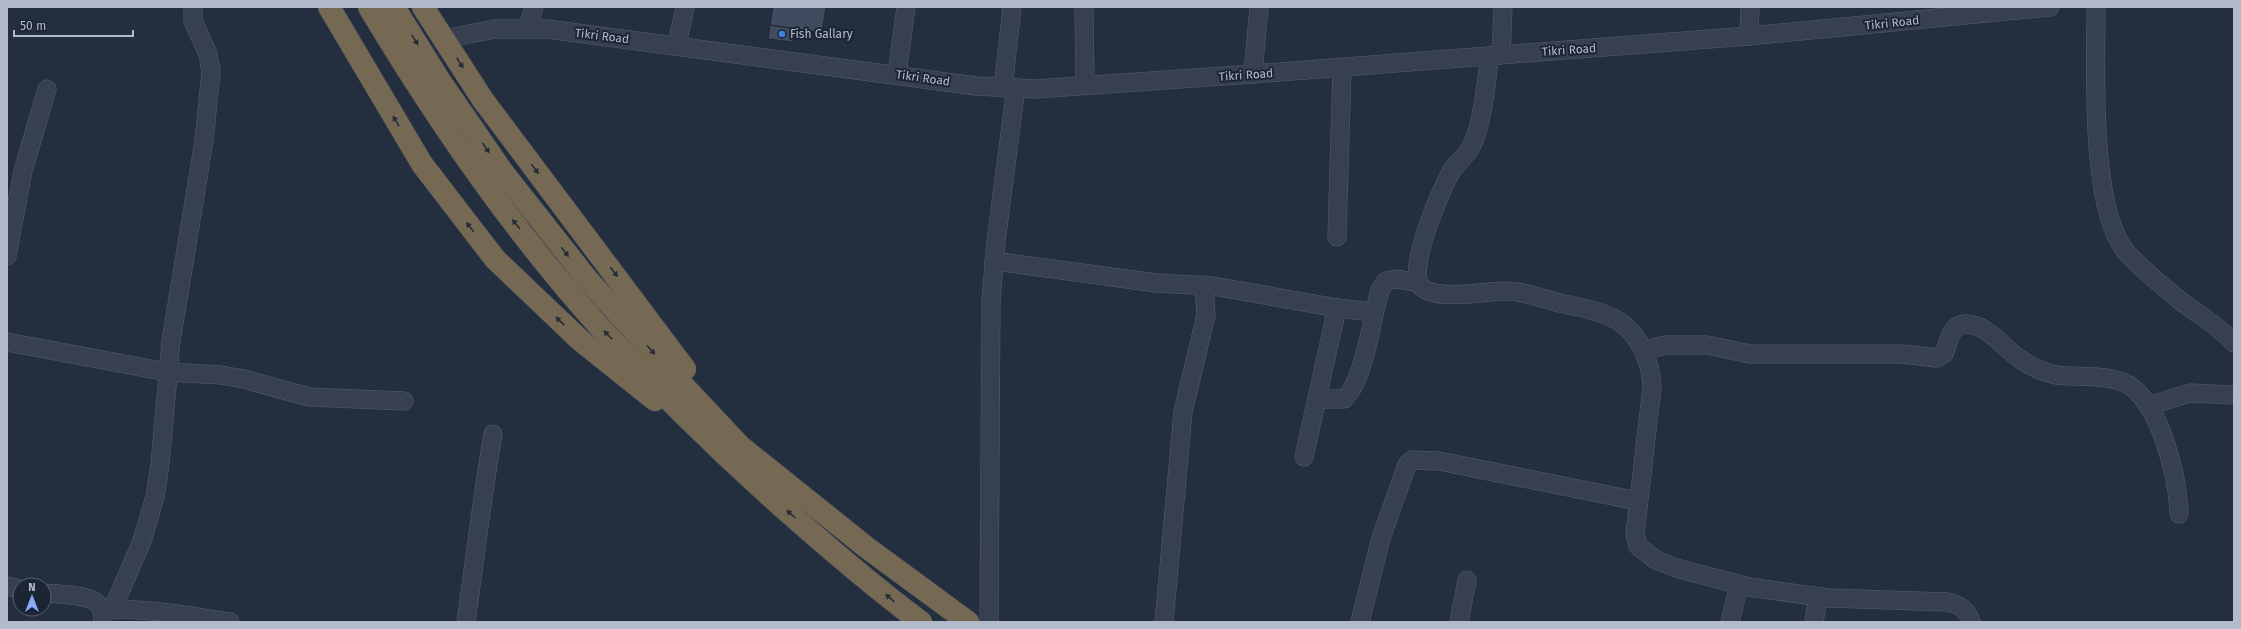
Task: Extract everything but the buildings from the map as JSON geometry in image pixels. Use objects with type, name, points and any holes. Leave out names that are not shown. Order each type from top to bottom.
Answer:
[{"type":"highway","points":[[328,7],[422,164],[495,258],[580,340],[968,622]]},
{"type":"highway","points":[[369,7],[441,122],[516,225],[598,325],[736,453],[848,564],[921,622]]},
{"type":"highway","points":[[394,7],[440,81],[502,172],[577,267],[674,375],[736,453]]},
{"type":"highway","points":[[423,7],[483,100],[629,292],[736,453]]},
{"type":"street","points":[[106,613],[142,541],[155,497],[160,464],[167,372],[204,141],[211,71],[208,54],[193,21],[193,7]]},
{"type":"street","points":[[528,28],[534,7]]},
{"type":"street","points":[[677,45],[685,7]]},
{"type":"street","points":[[896,74],[906,7]]},
{"type":"street","points":[[989,622],[991,300],[1010,88],[1012,7]]},
{"type":"street","points":[[1084,7],[1085,85]]},
{"type":"street","points":[[1253,74],[1259,7]]},
{"type":"street","points":[[1419,283],[1418,274],[1423,237],[1430,218],[1444,184],[1453,169],[1472,146],[1477,133],[1496,56],[1503,7]]},
{"type":"street","points":[[1749,36],[1750,7]]},
{"type":"street","name":"Tikri Road","points":[[444,39],[495,29],[528,28],[677,45],[1010,88],[1085,85],[1342,68],[1749,36],[2050,7]]},
{"type":"street","points":[[2096,7],[2097,107],[2100,167],[2106,207],[2115,237],[2142,268],[2182,302],[2228,331],[2234,343]]},
{"type":"street","points":[[1337,237],[1342,68]]},
{"type":"street","points":[[7,256],[23,171],[47,89]]},
{"type":"street","points":[[994,261],[1156,283],[1204,285],[1337,308],[1374,312]]},
{"type":"street","points":[[1317,399],[1344,399],[1352,392],[1358,378],[1380,290],[1386,281],[1397,279],[1419,283],[1427,291],[1438,294],[1455,295],[1508,291],[1597,312],[1614,318],[1625,325],[1644,351],[1651,370],[1652,388],[1635,534],[1638,546],[1645,553],[1676,568],[1739,584],[1818,597],[1948,602],[1962,607],[1968,613],[1971,622]]},
{"type":"street","points":[[1164,622],[1183,412],[1206,315],[1204,285]]},
{"type":"street","points":[[1304,457],[1337,308]]},
{"type":"street","points":[[1644,351],[1665,345],[1707,345],[1750,354],[1904,354],[1936,358],[1944,354],[1950,334],[1955,328],[1963,324],[1972,324],[1983,328],[2019,358],[2038,370],[2056,375],[2123,382],[2133,388],[2148,406],[2160,433],[2178,496],[2179,514]]},
{"type":"street","points":[[7,342],[167,372],[221,375],[244,379],[309,397],[404,401]]},
{"type":"street","points":[[2148,406],[2190,393],[2234,395]]},
{"type":"street","points":[[466,622],[477,550],[482,496],[493,434]]},
{"type":"street","points":[[1360,622],[1388,514],[1407,465],[1412,460],[1439,461],[1638,501]]},
{"type":"street","points":[[1459,622],[1467,580]]},
{"type":"street","points":[[1730,622],[1739,584]]},
{"type":"street","points":[[52,594],[85,598],[96,601],[106,613]]},
{"type":"street","points":[[1814,622],[1818,597]]},
{"type":"street","points":[[106,613],[159,611],[230,622]]},
{"type":"place","name":"Fish Gallary","points":[[782,34]]}]
